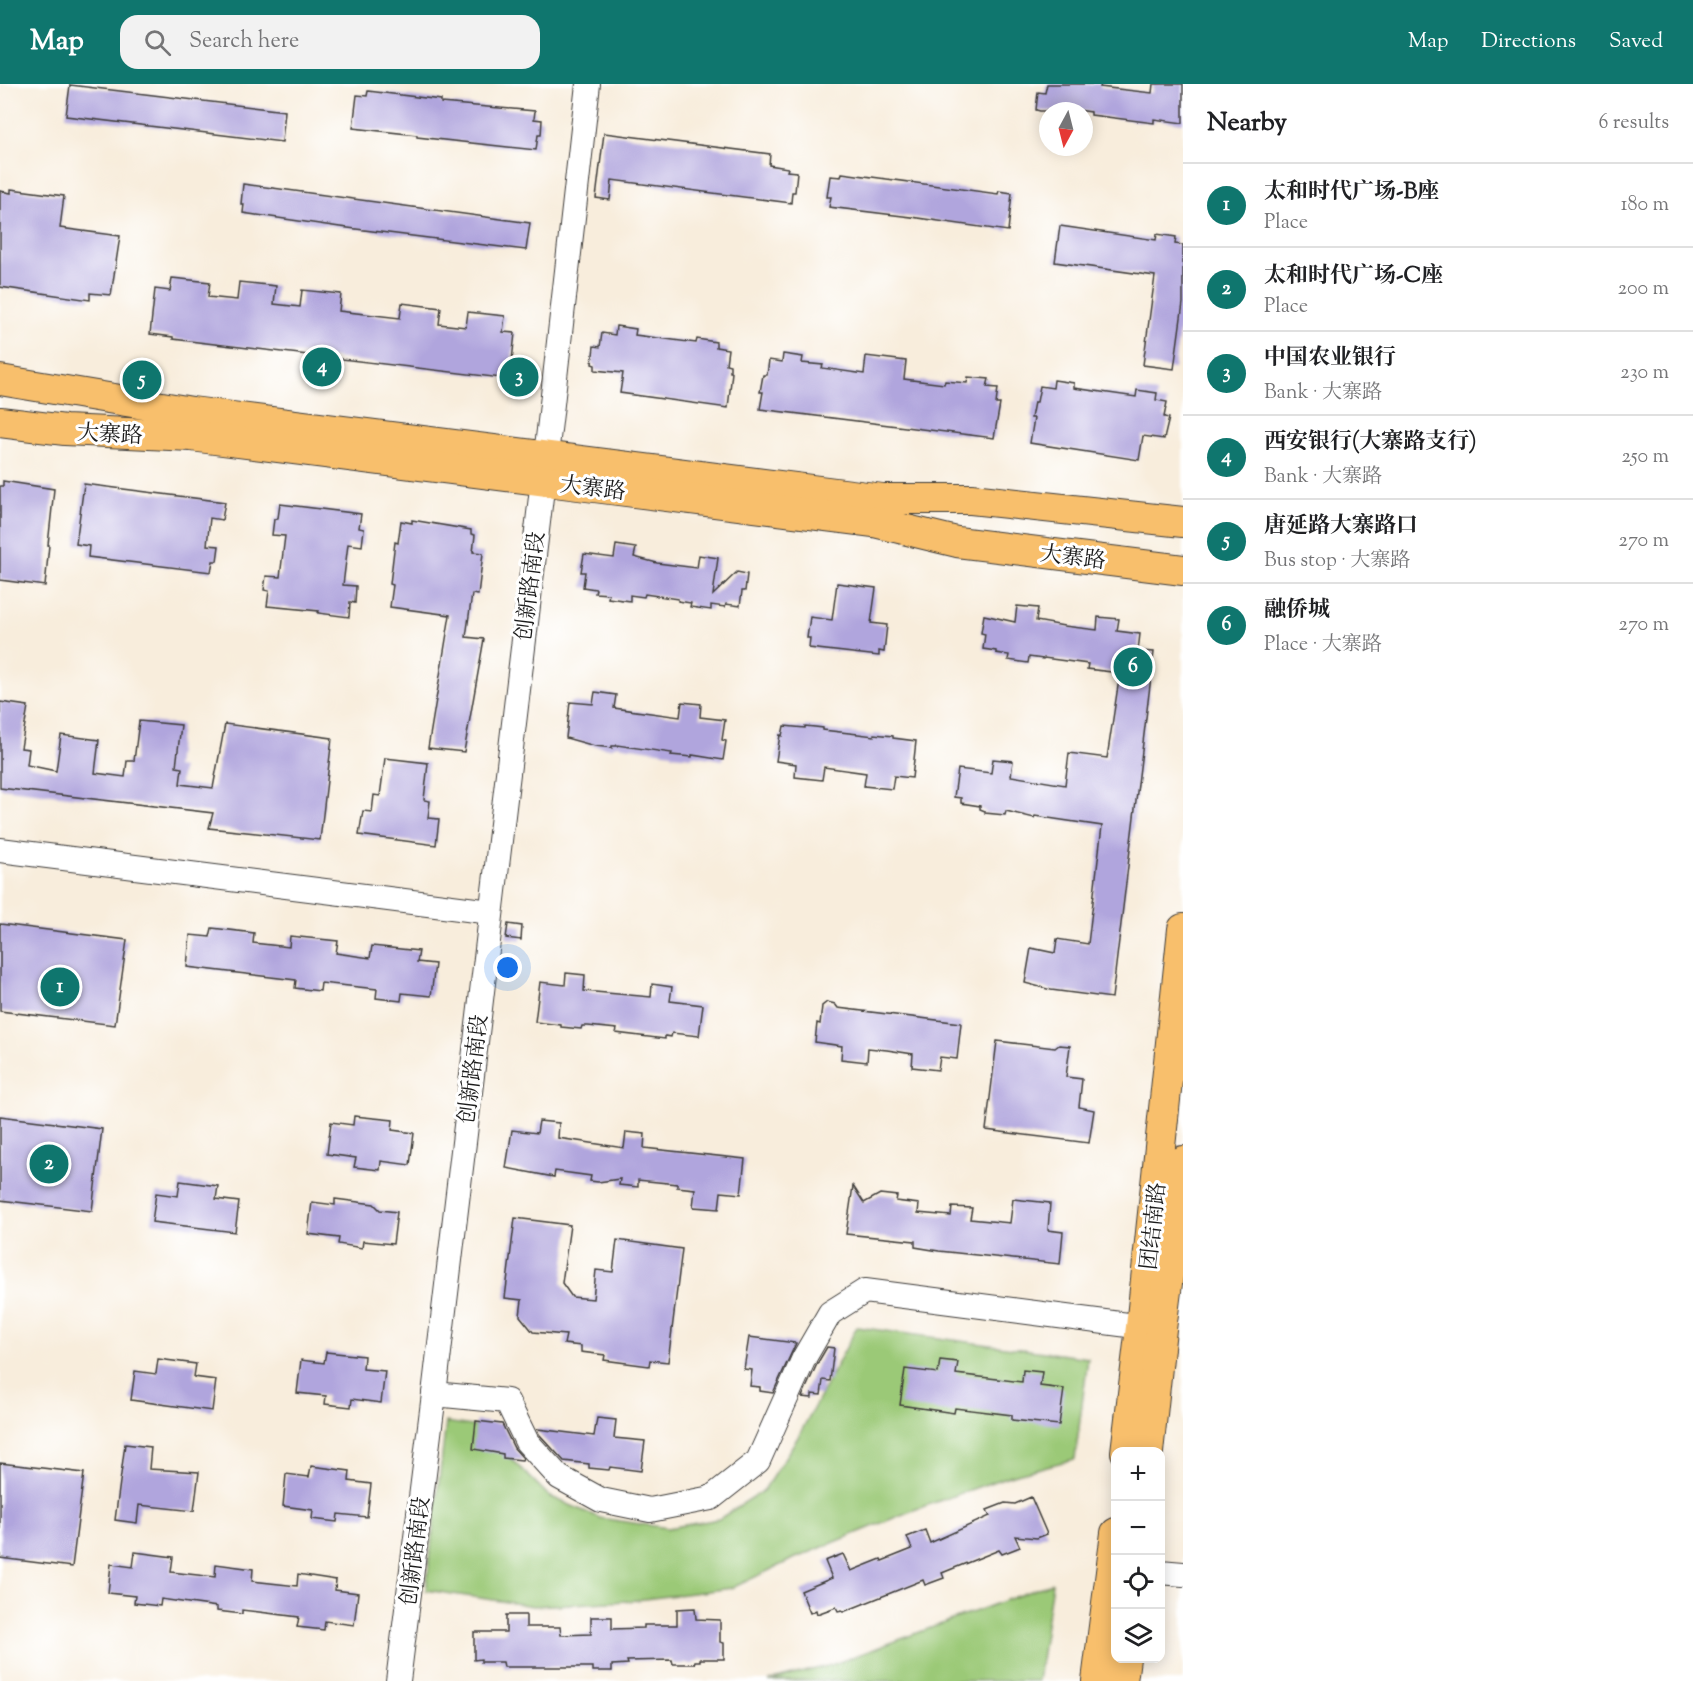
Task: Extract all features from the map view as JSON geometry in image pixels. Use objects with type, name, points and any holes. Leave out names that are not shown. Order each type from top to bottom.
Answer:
[{"type":"main road","name":"大寨路","points":[[0,380],[874,522],[957,542],[1183,570]]},
{"type":"main road","name":"大寨路","points":[[0,422],[65,430],[191,436],[883,499],[971,499],[1183,522]]},
{"type":"main road","name":"团结南路","points":[[1149,1447],[1151,1328],[1183,929]]},
{"type":"main road","name":"团结南路","points":[[1127,1447],[1183,1161]]},
{"type":"main road","points":[[1097,1681],[1113,1555]]},
{"type":"main road","points":[[1122,1681],[1124,1663]]},
{"type":"street","name":"创新路南段","points":[[398,1681],[434,1394],[588,84]]},
{"type":"street","points":[[0,850],[491,912]]},
{"type":"street","points":[[434,1394],[507,1401],[527,1442],[559,1477],[601,1500],[650,1510],[711,1498],[758,1461],[804,1358],[830,1313],[865,1291],[1151,1328]]},
{"type":"street","points":[[1165,1572],[1183,1574]]},
{"type":"green space","points":[[857,1327],[1088,1358],[1075,1459],[1009,1476],[911,1511],[791,1560],[732,1588],[629,1601],[533,1606],[426,1590],[446,1422],[498,1430],[509,1456],[549,1496],[600,1518],[668,1528],[719,1519],[764,1490],[798,1437]]},
{"type":"green space","points":[[1052,1583],[1038,1681],[769,1681],[831,1665]]},
{"type":"building","points":[[1047,84],[1101,84],[1100,87],[1152,93],[1153,84],[1183,84],[1183,123],[1154,119],[1154,123],[1093,115],[1093,102],[1039,102],[1039,111],[1036,110],[1038,92],[1045,93]]},
{"type":"building","points":[[70,85],[285,111],[282,142],[66,116]]},
{"type":"building","points":[[368,91],[441,100],[441,103],[535,111],[534,119],[542,120],[541,135],[538,135],[536,150],[353,128],[357,95],[367,96]]},
{"type":"building","points":[[604,133],[770,154],[769,165],[797,172],[795,192],[792,192],[791,203],[612,180],[610,200],[596,198]]},
{"type":"building","points":[[842,173],[998,194],[999,191],[1012,193],[1008,231],[829,207],[831,197],[827,197],[830,176],[841,177]]},
{"type":"building","points":[[243,184],[530,223],[526,250],[243,213],[244,204],[241,204]]},
{"type":"building","points":[[11,189],[64,196],[60,228],[120,236],[111,295],[90,293],[90,300],[0,287],[0,191],[11,193]]},
{"type":"building","points":[[1060,226],[1156,240],[1157,234],[1176,237],[1175,244],[1183,245],[1183,303],[1174,369],[1143,365],[1155,276],[1055,262]]},
{"type":"building","points":[[172,278],[210,282],[208,297],[237,300],[239,282],[276,286],[274,304],[300,307],[302,290],[341,294],[339,311],[400,318],[402,303],[441,308],[439,324],[466,327],[468,312],[505,316],[503,332],[515,333],[510,379],[173,339],[173,337],[150,334],[155,289],[170,291]]},
{"type":"building","points":[[616,326],[636,329],[635,335],[696,343],[697,339],[716,342],[716,347],[728,349],[726,364],[730,365],[730,372],[732,372],[728,408],[620,393],[623,373],[595,370],[595,365],[592,364],[594,346],[600,347],[602,333],[615,335]]},
{"type":"building","points":[[783,354],[803,357],[802,363],[823,365],[822,368],[864,374],[866,356],[906,361],[904,379],[944,384],[945,381],[967,383],[968,377],[989,379],[987,387],[998,388],[996,404],[1000,404],[994,438],[760,409],[763,375],[767,375],[769,360],[782,362]]},
{"type":"building","points":[[1054,380],[1074,383],[1074,388],[1136,397],[1137,390],[1157,393],[1156,400],[1167,402],[1164,417],[1169,418],[1164,439],[1143,436],[1139,460],[1030,443],[1034,418],[1031,418],[1040,386],[1053,388]]},
{"type":"building","points":[[3,481],[54,489],[45,586],[0,580],[0,486],[3,486]]},
{"type":"building","points":[[84,484],[225,502],[222,520],[210,518],[207,545],[219,546],[217,561],[213,561],[211,572],[88,557],[89,546],[76,544]]},
{"type":"building","points":[[280,504],[361,514],[359,528],[364,529],[362,546],[348,544],[343,585],[356,586],[355,603],[350,602],[349,617],[318,613],[319,611],[267,606],[269,591],[264,590],[266,576],[280,577],[285,536],[272,535],[274,519],[278,518]]},
{"type":"building","points":[[412,520],[471,530],[471,534],[475,535],[473,552],[483,553],[478,595],[472,594],[466,637],[484,639],[464,752],[428,748],[450,615],[390,607],[395,542],[398,543],[401,521],[412,523]]},
{"type":"building","points":[[616,545],[636,548],[634,557],[657,563],[697,568],[699,555],[718,558],[713,595],[737,572],[747,574],[740,606],[711,605],[711,610],[690,607],[691,603],[678,601],[678,599],[645,594],[644,597],[630,595],[630,601],[608,598],[609,594],[595,593],[596,589],[583,587],[585,572],[581,572],[584,554],[614,558]]},
{"type":"building","points":[[837,583],[876,588],[871,623],[887,625],[884,652],[879,651],[879,656],[809,648],[810,638],[807,638],[810,617],[832,620]]},
{"type":"building","points":[[1017,606],[1038,608],[1036,621],[1064,626],[1097,630],[1098,617],[1119,619],[1117,631],[1140,634],[1138,651],[1154,652],[1112,998],[1051,990],[1025,983],[1031,948],[1055,953],[1057,939],[1088,944],[1102,826],[1035,816],[1034,818],[1006,811],[1005,815],[985,813],[980,806],[961,803],[961,798],[954,797],[958,769],[991,773],[993,759],[1013,761],[1011,776],[1065,785],[1069,753],[1107,758],[1120,673],[1087,669],[1088,664],[1044,658],[1029,657],[1028,663],[1008,660],[1009,655],[983,649],[985,634],[981,633],[984,615],[1015,622]]},
{"type":"building","points":[[595,692],[616,695],[614,708],[680,717],[682,702],[701,704],[700,717],[725,720],[722,740],[726,741],[723,760],[692,755],[692,757],[671,755],[672,753],[617,745],[612,748],[595,746],[566,738],[570,702],[593,704]]},
{"type":"building","points":[[0,702],[28,706],[21,748],[29,749],[27,765],[56,771],[61,735],[99,740],[95,773],[125,777],[127,761],[134,761],[139,721],[181,725],[176,767],[182,768],[180,784],[213,788],[225,724],[332,738],[320,840],[209,828],[213,813],[0,788]]},
{"type":"building","points":[[784,726],[815,727],[823,728],[823,730],[893,736],[893,738],[916,741],[912,778],[894,776],[892,789],[864,786],[866,773],[824,767],[822,780],[795,777],[796,764],[776,761],[780,735],[782,736]]},
{"type":"building","points":[[385,758],[428,763],[424,800],[430,801],[428,818],[439,819],[436,845],[359,835],[363,811],[372,812],[374,795],[380,796]]},
{"type":"building","points":[[0,924],[127,940],[115,1025],[0,1011]]},
{"type":"building","points":[[508,924],[522,926],[521,940],[506,938]]},
{"type":"building","points":[[212,928],[254,933],[253,943],[289,947],[290,936],[338,941],[336,953],[370,958],[372,946],[419,951],[417,962],[435,964],[431,996],[402,993],[401,1001],[376,998],[377,989],[321,983],[320,991],[295,988],[296,980],[187,967],[190,935],[210,937]]},
{"type":"building","points":[[566,973],[585,975],[584,991],[651,997],[652,984],[672,987],[670,1001],[703,1005],[699,1036],[672,1033],[671,1037],[665,1036],[665,1039],[616,1033],[617,1029],[582,1026],[581,1029],[535,1022],[540,982],[565,985]]},
{"type":"building","points":[[827,1002],[835,1004],[838,1008],[961,1023],[957,1059],[940,1057],[938,1070],[912,1067],[913,1054],[868,1048],[867,1062],[841,1059],[842,1046],[815,1042],[822,1006]]},
{"type":"building","points":[[997,1041],[1055,1048],[1059,1045],[1070,1046],[1066,1077],[1082,1079],[1079,1107],[1094,1110],[1089,1143],[986,1130]]},
{"type":"building","points":[[0,1116],[102,1129],[92,1211],[0,1200]]},
{"type":"building","points":[[354,1116],[393,1120],[392,1130],[414,1133],[410,1165],[381,1161],[380,1170],[354,1167],[356,1158],[327,1154],[331,1122],[353,1125]]},
{"type":"building","points":[[539,1121],[559,1123],[558,1138],[624,1148],[626,1132],[645,1134],[644,1148],[745,1159],[741,1194],[721,1192],[719,1209],[693,1207],[695,1189],[677,1187],[677,1184],[638,1180],[638,1187],[619,1185],[620,1179],[598,1182],[590,1181],[591,1176],[555,1171],[554,1177],[506,1168],[512,1130],[537,1133]]},
{"type":"building","points":[[180,1181],[218,1186],[216,1199],[239,1202],[235,1232],[152,1222],[156,1193],[178,1196]]},
{"type":"building","points":[[853,1186],[864,1203],[880,1194],[897,1196],[896,1201],[919,1204],[918,1213],[951,1216],[952,1207],[972,1208],[970,1219],[1010,1223],[1013,1199],[1050,1203],[1048,1230],[1063,1232],[1060,1264],[939,1251],[915,1247],[915,1241],[846,1234]]},
{"type":"building","points":[[335,1199],[374,1204],[380,1210],[397,1212],[393,1244],[363,1241],[362,1248],[338,1244],[339,1238],[308,1234],[312,1202],[335,1205]]},
{"type":"building","points":[[515,1218],[570,1225],[562,1283],[572,1297],[593,1299],[596,1270],[613,1272],[617,1240],[682,1249],[668,1362],[650,1360],[649,1366],[604,1360],[605,1355],[581,1352],[581,1346],[564,1344],[566,1335],[533,1332],[520,1316],[522,1300],[505,1298]]},
{"type":"building","points":[[749,1337],[796,1343],[773,1393],[760,1391],[760,1387],[750,1386],[752,1370],[744,1369]]},
{"type":"building","points":[[827,1347],[834,1348],[830,1381],[823,1380],[821,1395],[812,1394],[812,1398],[802,1397],[817,1364]]},
{"type":"building","points":[[326,1352],[364,1356],[363,1369],[385,1371],[381,1403],[352,1399],[351,1407],[325,1404],[326,1396],[297,1393],[301,1360],[324,1363]]},
{"type":"building","points":[[158,1359],[196,1364],[194,1377],[216,1380],[212,1411],[131,1400],[135,1371],[156,1374]]},
{"type":"building","points":[[940,1360],[958,1362],[956,1374],[1022,1382],[1023,1370],[1042,1372],[1040,1386],[1064,1389],[1059,1425],[1012,1420],[1012,1415],[955,1408],[954,1413],[900,1405],[905,1369],[938,1373]]},
{"type":"building","points":[[597,1418],[616,1420],[614,1438],[645,1441],[641,1471],[610,1467],[609,1470],[589,1468],[589,1464],[564,1461],[537,1429],[594,1436]]},
{"type":"building","points":[[476,1421],[502,1424],[514,1448],[523,1458],[522,1460],[503,1458],[503,1454],[473,1449]]},
{"type":"building","points":[[125,1444],[151,1447],[149,1469],[199,1472],[194,1511],[139,1505],[137,1523],[115,1520]]},
{"type":"building","points":[[0,1463],[84,1473],[72,1567],[0,1558]]},
{"type":"building","points":[[311,1466],[350,1471],[349,1481],[371,1484],[367,1517],[338,1514],[337,1522],[312,1519],[313,1510],[283,1506],[286,1474],[309,1477]]},
{"type":"building","points":[[1031,1497],[1047,1534],[1037,1538],[1015,1536],[1020,1547],[1002,1554],[999,1550],[942,1573],[944,1578],[925,1585],[923,1580],[843,1612],[838,1611],[836,1607],[817,1614],[816,1610],[810,1613],[801,1591],[832,1578],[825,1561],[843,1554],[851,1571],[912,1549],[907,1537],[925,1530],[930,1543],[990,1516],[987,1510],[1005,1503],[1015,1504]]},
{"type":"building","points":[[135,1552],[173,1557],[171,1572],[215,1577],[216,1564],[253,1569],[252,1581],[297,1586],[298,1574],[336,1580],[335,1590],[358,1593],[354,1625],[325,1621],[324,1630],[297,1627],[299,1617],[242,1610],[242,1614],[217,1611],[217,1607],[161,1599],[160,1606],[134,1603],[135,1596],[108,1593],[111,1564],[133,1567]]},
{"type":"building","points":[[695,1608],[696,1619],[720,1620],[720,1642],[724,1643],[724,1659],[700,1659],[694,1664],[673,1664],[672,1660],[627,1661],[628,1664],[612,1665],[612,1671],[593,1671],[593,1667],[504,1667],[503,1662],[474,1660],[474,1632],[506,1632],[506,1615],[526,1615],[526,1627],[560,1627],[561,1635],[591,1634],[591,1617],[612,1617],[612,1629],[644,1628],[644,1625],[677,1625],[677,1609]]},
{"type":"place","name":"西安银行(大寨路支行)","points":[[322,367]]},
{"type":"place","name":"中国农业银行","points":[[519,377]]},
{"type":"place","name":"唐延路大寨路口","points":[[142,380]]},
{"type":"place","name":"融侨城","points":[[1133,667]]},
{"type":"place","name":"太和时代广场-B座","points":[[60,987]]},
{"type":"place","name":"太和时代广场-C座","points":[[49,1164]]}]
